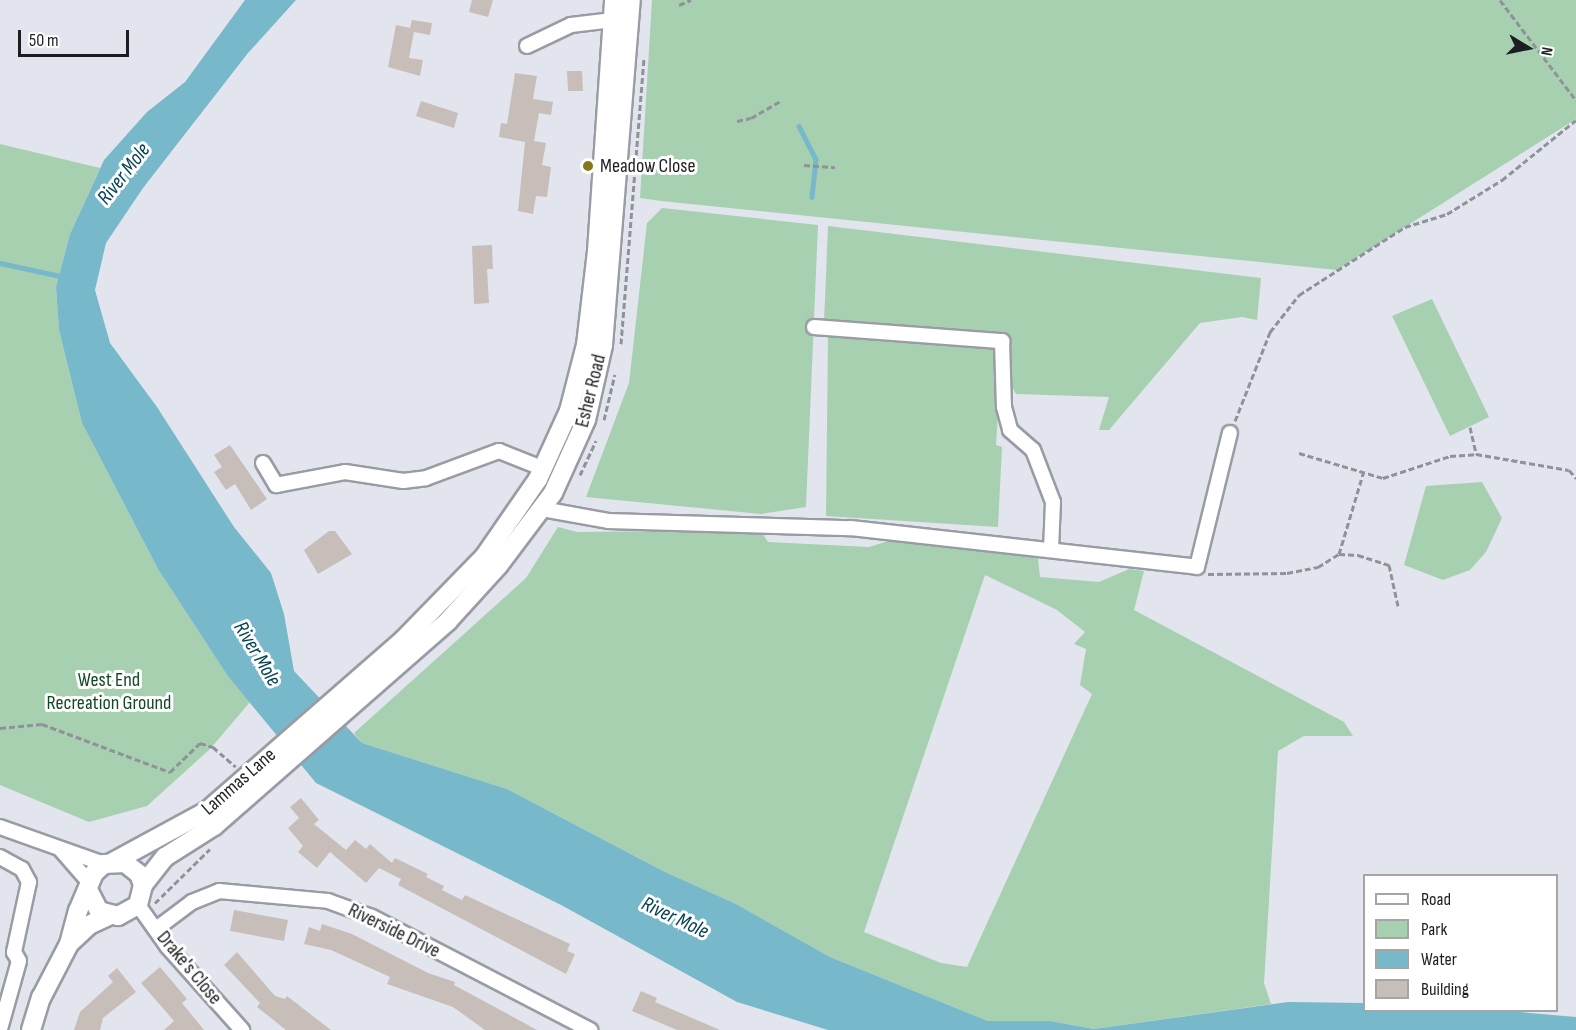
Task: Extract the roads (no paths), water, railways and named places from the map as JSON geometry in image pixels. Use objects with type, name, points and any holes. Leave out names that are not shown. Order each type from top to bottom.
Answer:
[{"type":"main road","name":"Esher Road","points":[[353,684],[468,575],[511,522],[544,469],[569,411],[586,345],[597,251],[614,0]]},
{"type":"main road","name":"Esher Road","points":[[360,701],[448,621],[542,509],[583,429],[603,345],[631,0]]},
{"type":"main road","name":"Lammas Lane","points":[[143,885],[165,857],[205,834],[353,684]]},
{"type":"main road","name":"Lammas Lane","points":[[108,863],[194,820],[247,776],[360,701]]},
{"type":"main road","points":[[31,1030],[41,998],[69,944],[88,886],[108,863],[133,867],[143,885],[138,905],[127,914],[110,915],[88,925],[69,944]]},
{"type":"main road","points":[[88,886],[99,910],[110,915]]},
{"type":"street","points":[[527,46],[571,25],[613,20]]},
{"type":"street","points":[[814,327],[1002,341],[1004,407],[1010,430],[1034,450],[1053,502],[1051,550]]},
{"type":"street","points":[[542,509],[608,521],[851,528],[1197,567],[1230,433]]},
{"type":"street","points":[[263,464],[276,485],[345,472],[403,481],[426,478],[499,451],[544,469]]},
{"type":"street","points":[[0,827],[61,850],[108,863]]},
{"type":"street","points":[[61,850],[88,886]]},
{"type":"street","points":[[0,857],[22,869],[29,882],[7,951],[19,961],[0,1029]]},
{"type":"street","name":"Riverside Drive","points":[[156,929],[192,902],[219,891],[328,901],[372,917],[590,1030]]},
{"type":"street","name":"Drake's Close","points":[[138,905],[242,1030]]},
{"type":"water","name":"River Mole","points":[[245,0],[296,0],[248,53],[143,188],[106,243],[95,290],[110,343],[157,407],[234,527],[271,573],[284,614],[294,671],[362,743],[507,789],[663,871],[736,904],[830,957],[988,1021],[1050,1021],[1094,1029],[1288,1002],[1363,1003],[1363,1012],[1520,1012],[1576,1017],[1576,1030],[828,1030],[737,1002],[563,906],[316,783],[227,675],[158,569],[82,423],[59,330],[56,287],[70,234],[104,160],[147,112],[185,82]]},
{"type":"waterway","points":[[799,126],[816,159],[812,197]]},
{"type":"waterway","points":[[0,263],[65,277]]},
{"type":"place","name":"Meadow Close","points":[[588,166]]},
{"type":"park label","name":"West End Recreation Ground","points":[[109,692]]}]
